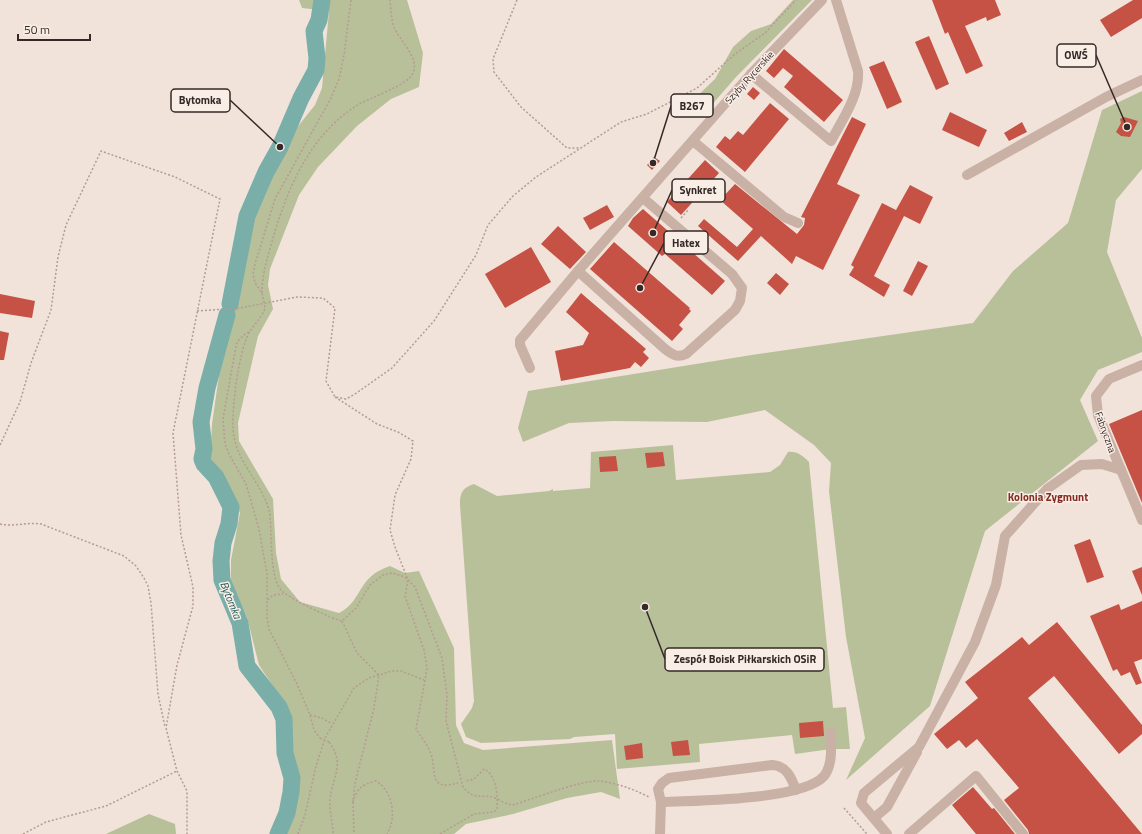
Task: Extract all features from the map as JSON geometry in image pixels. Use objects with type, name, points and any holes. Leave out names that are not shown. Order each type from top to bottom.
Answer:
[{"type":"street","name":"Szyby Rycerskie","points":[[530,368],[520,344],[520,340],[751,74],[822,0]]},
{"type":"street","points":[[751,74],[831,141],[854,97],[859,79],[858,71],[836,0]]},
{"type":"street","points":[[967,175],[1106,97],[1142,80]]},
{"type":"street","points":[[693,141],[784,217],[798,223]]},
{"type":"street","points":[[578,272],[676,356],[686,354],[735,310],[742,297],[742,288],[739,281],[646,195]]},
{"type":"street","name":"Fabryczna","points":[[1142,364],[1109,379],[1096,396],[1098,415],[1142,520]]},
{"type":"street","points":[[874,818],[887,807],[975,642],[996,585],[1005,536],[1047,489],[1081,465],[1102,464],[1121,470]]},
{"type":"street","points":[[661,802],[739,799],[796,790],[816,782],[823,777],[829,768],[831,732]]},
{"type":"street","points":[[887,834],[861,803],[864,793],[919,747]]},
{"type":"street","points":[[660,834],[661,802],[658,789],[662,783],[669,778],[781,765],[786,769],[796,790]]},
{"type":"street","points":[[909,834],[976,776],[1023,834]]},
{"type":"path","points":[[334,834],[330,800],[338,768],[335,750],[329,742],[320,738],[314,730],[310,715],[269,629],[265,553],[254,505],[246,484],[229,454],[224,434],[223,419],[238,342],[249,332],[263,313],[265,302],[262,293],[255,283],[253,274],[266,225],[275,198],[331,98],[339,79],[344,55],[351,0]]},
{"type":"path","points":[[262,293],[262,277],[279,217],[287,195],[314,146],[333,125],[356,106],[406,81],[413,74],[414,68],[411,56],[394,26],[390,0]]},
{"type":"path","points":[[517,0],[493,59],[494,72],[521,108],[546,131],[567,148],[582,148]]},
{"type":"path","points":[[335,397],[346,399],[392,368],[434,321],[476,254],[488,225],[512,196],[536,176],[621,122],[647,114],[698,88],[735,54],[764,33],[796,0]]},
{"type":"path","points":[[0,445],[20,402],[31,362],[51,310],[58,257],[66,224],[101,151],[175,177],[220,199],[173,433],[181,535],[193,586],[193,606],[177,665],[166,728]]},
{"type":"path","points":[[678,222],[689,209]]},
{"type":"path","points":[[197,311],[240,308],[297,297],[323,298],[334,308],[326,381],[335,397],[377,424],[398,432],[413,441],[411,459],[395,495],[390,530],[394,547],[408,580],[405,596],[424,650],[427,669],[416,729],[431,755],[434,778],[437,782],[444,785],[458,783]]},
{"type":"path","points":[[249,332],[237,381],[232,429],[238,451],[268,509],[270,541],[279,588],[284,594],[322,612],[335,620],[342,621]]},
{"type":"path","points":[[0,524],[8,526],[29,522],[41,524],[124,556],[136,566],[148,586],[152,603],[158,694],[177,771],[187,791],[187,834]]},
{"type":"path","points":[[342,621],[356,608],[370,585],[383,575],[392,573],[408,580],[415,587],[442,658],[447,695],[446,721],[463,787],[470,795],[480,798],[497,799],[505,804],[513,805],[585,782],[598,781],[628,787],[661,802]]},
{"type":"path","points":[[268,602],[273,595],[284,594]]},
{"type":"path","points":[[342,621],[357,653],[379,675]]},
{"type":"path","points":[[298,834],[305,815],[316,766],[325,738],[354,688],[361,682],[392,671],[401,671],[424,680]]},
{"type":"path","points":[[354,834],[353,802],[355,783],[374,708],[379,675]]},
{"type":"path","points":[[310,715],[322,718],[332,724]]},
{"type":"path","points":[[440,834],[474,814],[494,812],[497,809],[495,784],[487,770],[484,769],[474,778],[466,781]]},
{"type":"path","points":[[23,834],[46,822],[106,806],[177,771]]},
{"type":"path","points":[[353,802],[356,792],[361,786],[376,781],[382,784],[391,800],[393,812],[392,823],[387,834]]},
{"type":"path","points":[[844,808],[867,834]]},
{"type":"green space","points":[[299,0],[407,0],[423,53],[419,87],[391,99],[357,126],[318,167],[299,195],[270,269],[268,285],[273,309],[258,336],[238,423],[239,441],[273,499],[276,553],[281,579],[300,602],[339,613],[353,602],[371,576],[379,571],[390,566],[405,573],[419,571],[454,648],[456,725],[464,743],[483,750],[612,740],[620,799],[601,792],[567,798],[513,814],[466,824],[454,834],[284,834],[299,785],[293,758],[290,712],[259,665],[247,617],[231,584],[231,560],[240,513],[224,475],[210,458],[212,424],[219,375],[252,217],[295,130],[315,105],[322,88],[329,11],[302,8]]},
{"type":"green space","points":[[793,0],[812,0],[736,77],[703,115],[689,104],[715,79],[733,47],[751,31],[771,24]]},
{"type":"green space","points":[[1142,91],[1142,169],[1116,200],[1107,252],[1142,338],[1142,352],[1098,370],[1080,400],[1098,441],[985,531],[930,706],[846,780],[865,738],[846,637],[829,491],[831,463],[814,445],[765,410],[707,422],[613,421],[569,423],[523,442],[518,428],[528,391],[758,354],[973,323],[1013,271],[1068,223],[1102,110]]},
{"type":"green space","points":[[673,445],[676,480],[770,472],[780,465],[788,452],[800,454],[809,462],[833,708],[846,707],[850,749],[831,749],[795,754],[792,735],[699,744],[700,762],[617,769],[615,734],[574,737],[570,739],[481,743],[466,737],[461,724],[472,708],[474,701],[460,505],[460,497],[464,489],[474,484],[497,496],[549,491],[553,489],[553,491],[590,488],[591,452]]},
{"type":"green space","points":[[149,814],[175,824],[176,834],[106,834]]},
{"type":"building","points":[[932,0],[995,0],[1001,15],[987,21],[986,17],[965,26],[983,66],[966,74],[948,32],[945,34]]},
{"type":"building","points":[[1133,0],[1142,0],[1142,18],[1111,37],[1100,20]]},
{"type":"building","points":[[929,36],[949,84],[936,90],[915,42]]},
{"type":"building","points":[[784,49],[843,100],[824,122],[784,87],[793,76],[783,68],[774,78],[766,71]]},
{"type":"building","points":[[884,61],[902,102],[887,109],[869,67]]},
{"type":"building","points":[[753,87],[760,93],[754,100],[747,94]]},
{"type":"building","points":[[770,103],[789,119],[745,172],[716,147],[725,136],[730,140],[738,131],[743,135]]},
{"type":"building","points":[[950,112],[987,130],[979,147],[942,130]]},
{"type":"building","points":[[852,117],[866,124],[837,184],[860,195],[823,270],[796,256],[792,264],[761,236],[738,261],[698,226],[704,219],[737,247],[753,229],[720,200],[735,184],[797,234],[804,225],[805,218],[801,217]]},
{"type":"building","points":[[1124,117],[1138,121],[1130,137],[1121,136],[1116,132],[1121,123],[1120,119]]},
{"type":"building","points":[[1022,122],[1027,132],[1009,141],[1004,133]]},
{"type":"building","points":[[654,157],[660,161],[652,170],[647,165]]},
{"type":"building","points":[[705,160],[719,173],[681,215],[667,202]]},
{"type":"building","points":[[910,185],[933,197],[920,224],[904,216],[874,276],[890,285],[884,297],[849,275],[854,267],[851,265],[882,203],[896,210]]},
{"type":"building","points":[[607,205],[614,217],[590,230],[583,218]]},
{"type":"building","points":[[643,209],[725,281],[712,295],[665,254],[662,256],[628,226],[633,218]]},
{"type":"building","points":[[558,226],[586,252],[570,269],[541,244]]},
{"type":"building","points":[[614,242],[690,308],[689,309],[691,311],[679,325],[683,329],[672,341],[590,269]]},
{"type":"building","points":[[531,247],[551,282],[505,308],[485,274]]},
{"type":"building","points":[[918,261],[928,266],[912,296],[903,291]]},
{"type":"building","points":[[776,273],[789,284],[780,295],[767,283]]},
{"type":"building","points":[[581,293],[646,349],[643,352],[649,358],[641,367],[635,362],[630,368],[561,381],[555,351],[583,345],[589,333],[566,312]]},
{"type":"building","points":[[0,294],[35,301],[32,318],[0,313]]},
{"type":"building","points":[[0,331],[9,333],[4,360],[0,360]]},
{"type":"building","points":[[1142,410],[1142,503],[1109,424]]},
{"type":"building","points":[[663,452],[665,466],[647,468],[645,453]]},
{"type":"building","points":[[616,456],[618,471],[600,472],[599,457]]},
{"type":"building","points":[[1090,539],[1104,577],[1087,583],[1074,545]]},
{"type":"building","points":[[1142,567],[1142,595],[1132,571]]},
{"type":"building","points":[[1142,601],[1142,659],[1134,662],[1142,683],[1136,685],[1130,672],[1121,676],[1117,669],[1113,671],[1090,616],[1119,604],[1121,610]]},
{"type":"building","points":[[1057,622],[1142,725],[1142,734],[1119,754],[1054,676],[1028,698],[1142,834],[1029,834],[1028,830],[1004,800],[1019,788],[977,739],[966,748],[959,740],[947,749],[934,734],[978,698],[965,682],[1022,637],[1029,645]]},
{"type":"building","points":[[823,721],[824,736],[800,738],[799,723]]},
{"type":"building","points":[[688,740],[690,755],[673,756],[671,742]]},
{"type":"building","points":[[642,743],[643,758],[626,760],[624,746]]},
{"type":"building","points":[[973,787],[992,809],[994,808],[1015,834],[976,834],[952,805]]},
{"type":"waterway","name":"Bytomka","points":[[230,304],[247,216],[266,172],[280,147],[301,98],[316,70],[317,58],[314,31],[319,20],[322,0]]},
{"type":"waterway","name":"Bytomka","points":[[227,315],[207,388],[201,422],[204,449],[202,459],[204,464],[216,477],[231,507],[229,524],[223,543],[221,561],[222,580],[240,623],[247,666],[279,707],[284,719],[285,753],[292,778],[287,813],[278,834]]},
{"type":"place","name":"OWŚ","points":[[1127,127]]},
{"type":"place","name":"Bytomka","points":[[280,147]]},
{"type":"place","name":"B267","points":[[653,163]]},
{"type":"place","name":"Synkret","points":[[653,233]]},
{"type":"place","name":"Hatex","points":[[640,288]]},
{"type":"place","name":"Zespół Boisk Piłkarskich OSiR","points":[[645,607]]},
{"type":"district","name":"Kolonia Zygmunt","points":[[1048,497]]}]
